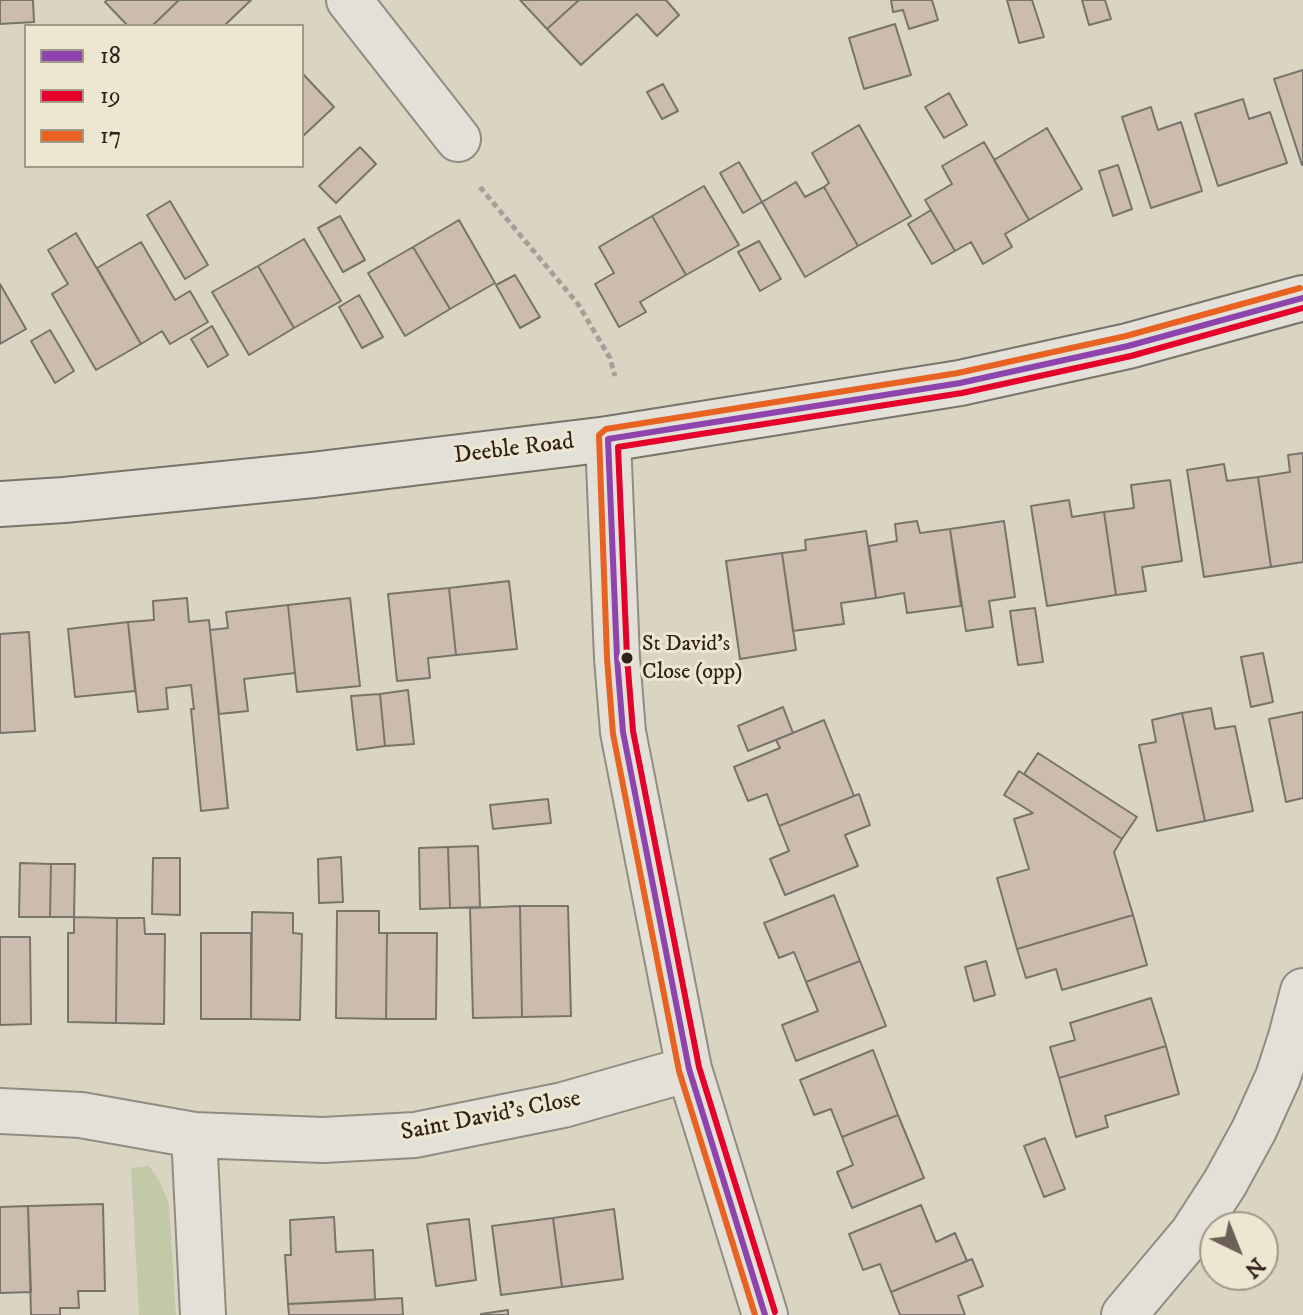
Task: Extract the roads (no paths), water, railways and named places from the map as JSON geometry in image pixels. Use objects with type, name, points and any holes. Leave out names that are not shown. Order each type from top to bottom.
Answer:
[{"type":"street","points":[[349,0],[458,139]]},
{"type":"street","name":"Deeble Road","points":[[0,504],[313,475],[608,439],[960,383],[1128,346],[1303,298]]},
{"type":"street","points":[[608,439],[623,732],[689,1069],[765,1315]]},
{"type":"street","points":[[1124,1315],[1192,1234],[1225,1183],[1278,1077],[1303,991]]},
{"type":"street","name":"Saint David's Close","points":[[0,1111],[81,1115],[194,1135],[323,1140],[415,1135],[563,1105],[689,1069]]},
{"type":"street","points":[[194,1135],[203,1315]]},
{"type":"place","name":"St David's Close (opp)","points":[[627,658]]}]
